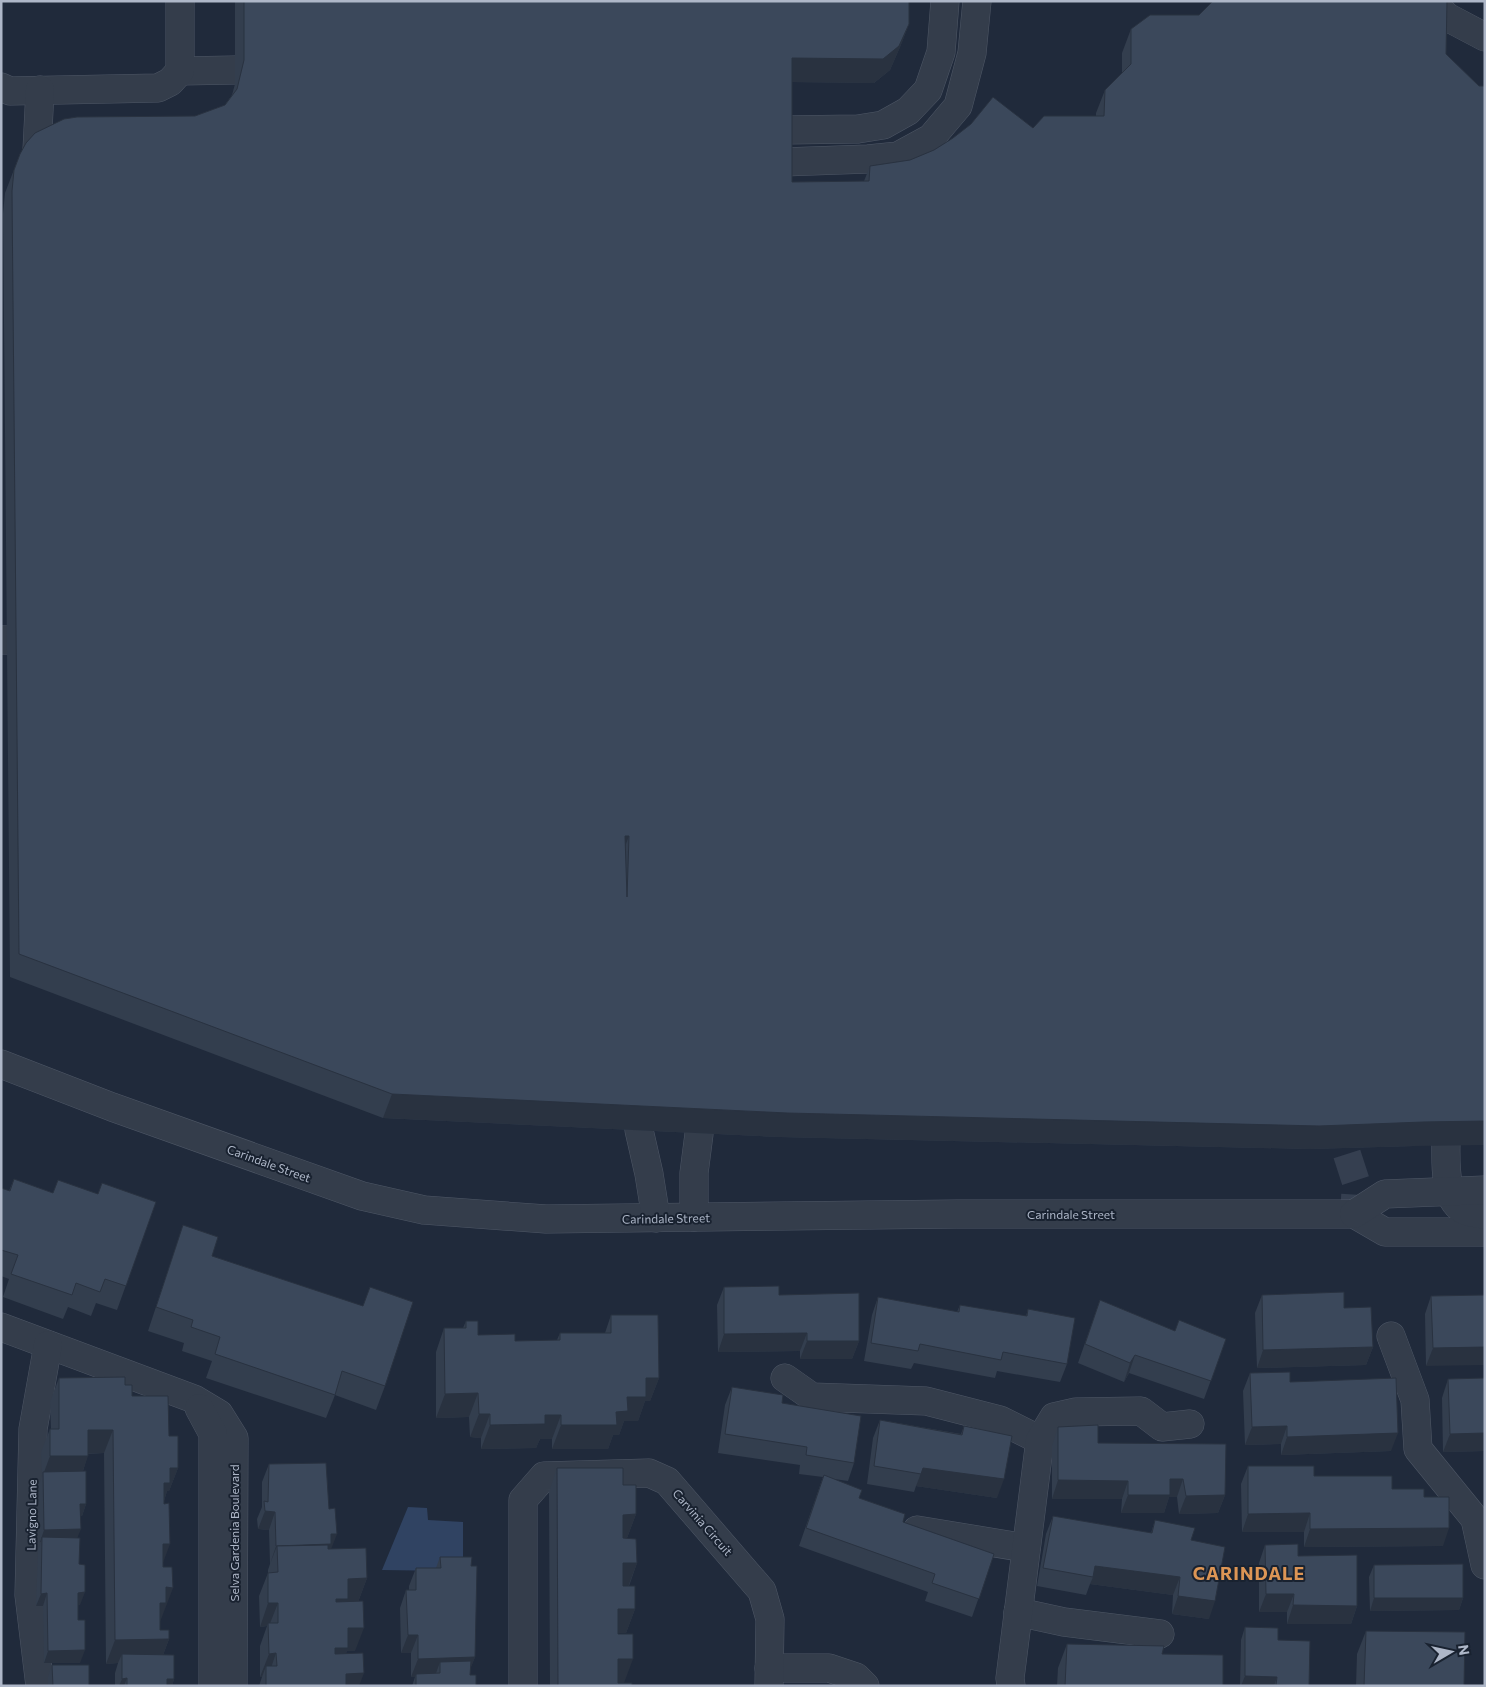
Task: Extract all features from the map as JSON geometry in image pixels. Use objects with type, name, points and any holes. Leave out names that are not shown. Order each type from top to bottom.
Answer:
[{"type":"street","points":[[1,87],[10,91],[158,88],[170,82],[180,71],[180,1]]},
{"type":"street","points":[[784,130],[858,129],[883,125],[908,110],[928,90],[941,52],[945,1]]},
{"type":"street","points":[[783,162],[898,156],[931,138],[958,106],[972,53],[977,1]]},
{"type":"street","points":[[1431,1],[1447,17],[1485,38]]},
{"type":"street","points":[[1453,1],[1456,8],[1467,17],[1485,23]]},
{"type":"street","points":[[180,71],[235,70]]},
{"type":"street","points":[[37,150],[40,90]]},
{"type":"street","name":"Carindale Street","points":[[2,1065],[112,1107],[362,1196],[424,1210],[546,1219],[976,1214],[1354,1214]]},
{"type":"street","points":[[656,1218],[649,1174],[668,1124],[694,1174],[694,1218]]},
{"type":"street","points":[[1446,1124],[1446,1166],[1450,1190],[1455,1202],[1462,1210],[1485,1214]]},
{"type":"street","points":[[1485,1190],[1385,1194],[1354,1214],[1385,1232],[1485,1232]]},
{"type":"street","name":"Selva Gardenia Boulevard","points":[[1,1327],[194,1399],[219,1414],[234,1438],[233,1686]]},
{"type":"street","points":[[1391,1336],[1415,1400],[1418,1449],[1476,1519],[1485,1565]]},
{"type":"street","name":"Lavigno Lane","points":[[40,1686],[29,1595],[32,1458],[33,1428],[48,1345]]},
{"type":"street","points":[[785,1378],[812,1397],[926,1401],[1000,1420],[1040,1440]]},
{"type":"street","name":"Selva Gardenia Boulevard","points":[[194,1399],[213,1434],[213,1686]]},
{"type":"street","points":[[1011,1686],[1010,1678],[1040,1440],[1054,1417],[1076,1412],[1140,1411],[1162,1427],[1190,1424]]},
{"type":"street","name":"Carvinia Circuit","points":[[523,1686],[523,1500],[544,1476],[649,1473],[667,1481],[762,1591],[770,1619],[769,1677]]},
{"type":"street","points":[[917,1530],[1026,1548]]},
{"type":"street","points":[[1018,1612],[1064,1622],[1160,1634]]},
{"type":"street","points":[[769,1677],[829,1668],[856,1677],[865,1686]]},
{"type":"water","points":[[408,1507],[427,1508],[428,1520],[463,1522],[463,1558],[451,1571],[382,1570]]},
{"type":"building","points":[[244,1],[909,1],[909,24],[899,46],[883,59],[792,58],[792,182],[869,181],[870,166],[910,160],[934,150],[971,124],[993,97],[1033,128],[1044,116],[1104,116],[1105,90],[1131,64],[1131,29],[1150,15],[1199,15],[1213,1],[1447,1],[1446,54],[1479,86],[1485,86],[1485,1121],[1319,1126],[787,1113],[392,1094],[19,954],[12,191],[14,170],[26,143],[35,133],[64,119],[77,117],[195,116],[225,105],[237,89],[244,60]],"holes":[[[625,836],[629,836],[627,897]]]},
{"type":"building","points":[[14,1179],[53,1193],[58,1180],[98,1194],[102,1183],[156,1202],[126,1286],[105,1279],[100,1292],[76,1283],[72,1295],[11,1274],[18,1255],[1,1250],[1,1188],[10,1191]]},
{"type":"building","points":[[183,1225],[218,1237],[212,1256],[363,1306],[370,1287],[413,1302],[385,1386],[342,1371],[335,1395],[215,1354],[220,1337],[191,1327],[193,1320],[156,1307]]},
{"type":"building","points":[[779,1286],[779,1295],[859,1293],[859,1341],[807,1341],[807,1333],[724,1334],[724,1287]]},
{"type":"building","points":[[1344,1292],[1344,1308],[1371,1307],[1373,1347],[1263,1350],[1262,1295]]},
{"type":"building","points":[[1485,1295],[1485,1347],[1433,1348],[1431,1296]]},
{"type":"building","points":[[878,1297],[959,1312],[960,1305],[1027,1316],[1028,1309],[1075,1318],[1067,1364],[1003,1352],[1001,1360],[920,1344],[918,1351],[871,1343]]},
{"type":"building","points":[[1100,1300],[1175,1331],[1179,1320],[1226,1339],[1211,1381],[1135,1355],[1130,1363],[1085,1344]]},
{"type":"building","points":[[611,1315],[658,1315],[659,1378],[646,1378],[646,1397],[627,1397],[628,1411],[616,1412],[617,1425],[561,1425],[561,1415],[545,1415],[545,1424],[490,1425],[490,1414],[479,1414],[478,1393],[445,1394],[444,1328],[466,1328],[466,1321],[478,1321],[478,1335],[515,1334],[515,1341],[560,1340],[560,1333],[611,1333]]},
{"type":"building","points":[[1290,1372],[1290,1382],[1396,1378],[1398,1433],[1287,1437],[1287,1426],[1252,1427],[1250,1373]]},
{"type":"building","points":[[125,1377],[125,1385],[132,1385],[132,1396],[168,1396],[169,1436],[178,1436],[178,1468],[170,1468],[170,1483],[164,1483],[164,1504],[169,1503],[170,1544],[163,1544],[163,1567],[172,1567],[173,1588],[166,1587],[166,1603],[160,1603],[160,1630],[169,1630],[169,1639],[115,1640],[113,1430],[88,1430],[88,1456],[50,1456],[50,1429],[59,1429],[59,1378]]},
{"type":"building","points":[[1485,1378],[1485,1433],[1450,1434],[1448,1379]]},
{"type":"building","points":[[732,1387],[783,1395],[782,1403],[861,1416],[854,1463],[806,1455],[807,1447],[725,1434]]},
{"type":"building","points":[[880,1420],[962,1435],[964,1426],[1012,1436],[1004,1479],[923,1468],[921,1474],[874,1466]]},
{"type":"building","points":[[1098,1425],[1098,1443],[1226,1444],[1225,1495],[1186,1496],[1183,1479],[1170,1479],[1170,1495],[1128,1495],[1128,1481],[1058,1480],[1058,1427]]},
{"type":"building","points":[[326,1463],[329,1509],[335,1508],[337,1534],[331,1534],[331,1544],[276,1546],[275,1512],[265,1511],[264,1501],[268,1502],[269,1464]]},
{"type":"building","points":[[1248,1466],[1314,1466],[1314,1476],[1392,1476],[1392,1489],[1424,1489],[1424,1497],[1449,1497],[1449,1528],[1310,1529],[1310,1513],[1248,1514]]},
{"type":"building","points":[[557,1468],[623,1468],[623,1485],[636,1485],[636,1514],[623,1515],[623,1538],[636,1539],[637,1563],[623,1563],[623,1586],[635,1586],[635,1609],[618,1609],[618,1634],[633,1634],[633,1659],[618,1659],[618,1683],[632,1683],[632,1686],[558,1686]]},
{"type":"building","points":[[86,1471],[86,1504],[80,1504],[81,1529],[44,1530],[43,1472]]},
{"type":"building","points":[[824,1475],[862,1490],[859,1498],[905,1514],[903,1522],[994,1554],[979,1599],[932,1583],[935,1574],[806,1528]]},
{"type":"building","points":[[1053,1516],[1152,1533],[1155,1520],[1195,1528],[1191,1540],[1225,1547],[1215,1601],[1178,1596],[1180,1577],[1095,1566],[1093,1577],[1043,1568]]},
{"type":"building","points":[[42,1537],[80,1538],[79,1564],[85,1565],[85,1592],[78,1593],[78,1620],[85,1620],[85,1650],[48,1651],[47,1593],[41,1594]]},
{"type":"building","points":[[1298,1544],[1298,1556],[1357,1555],[1357,1606],[1293,1605],[1294,1594],[1266,1594],[1265,1545]]},
{"type":"building","points":[[328,1545],[328,1549],[366,1548],[367,1578],[348,1579],[348,1599],[336,1599],[336,1602],[363,1601],[364,1628],[348,1628],[348,1648],[335,1648],[335,1654],[363,1653],[364,1673],[346,1674],[346,1686],[266,1686],[266,1666],[277,1666],[276,1653],[269,1654],[268,1623],[278,1623],[278,1603],[268,1603],[268,1573],[278,1572],[277,1546]]},
{"type":"building","points":[[440,1557],[472,1557],[471,1566],[477,1566],[475,1657],[418,1659],[418,1635],[408,1635],[406,1590],[416,1590],[416,1568],[441,1568]]},
{"type":"building","points":[[1463,1564],[1463,1598],[1374,1598],[1374,1565]]},
{"type":"building","points":[[1245,1627],[1278,1628],[1278,1640],[1310,1641],[1309,1686],[1276,1685],[1277,1677],[1245,1676]]},
{"type":"building","points":[[1366,1631],[1465,1632],[1464,1686],[1364,1686]]},
{"type":"building","points":[[1067,1644],[1164,1646],[1162,1654],[1223,1655],[1223,1686],[1065,1686]]},
{"type":"building","points":[[122,1654],[174,1655],[174,1679],[167,1679],[167,1686],[127,1686],[127,1678],[122,1679]]},
{"type":"building","points":[[471,1661],[470,1675],[476,1675],[476,1686],[416,1686],[416,1674],[440,1673],[440,1662]]},
{"type":"building","points":[[52,1665],[89,1665],[89,1686],[53,1686]]},
{"type":"tunnel","points":[[1334,1114],[1356,1182],[1354,1214]]},
{"type":"district","name":"CARINDALE","points":[[1249,1573]]}]
